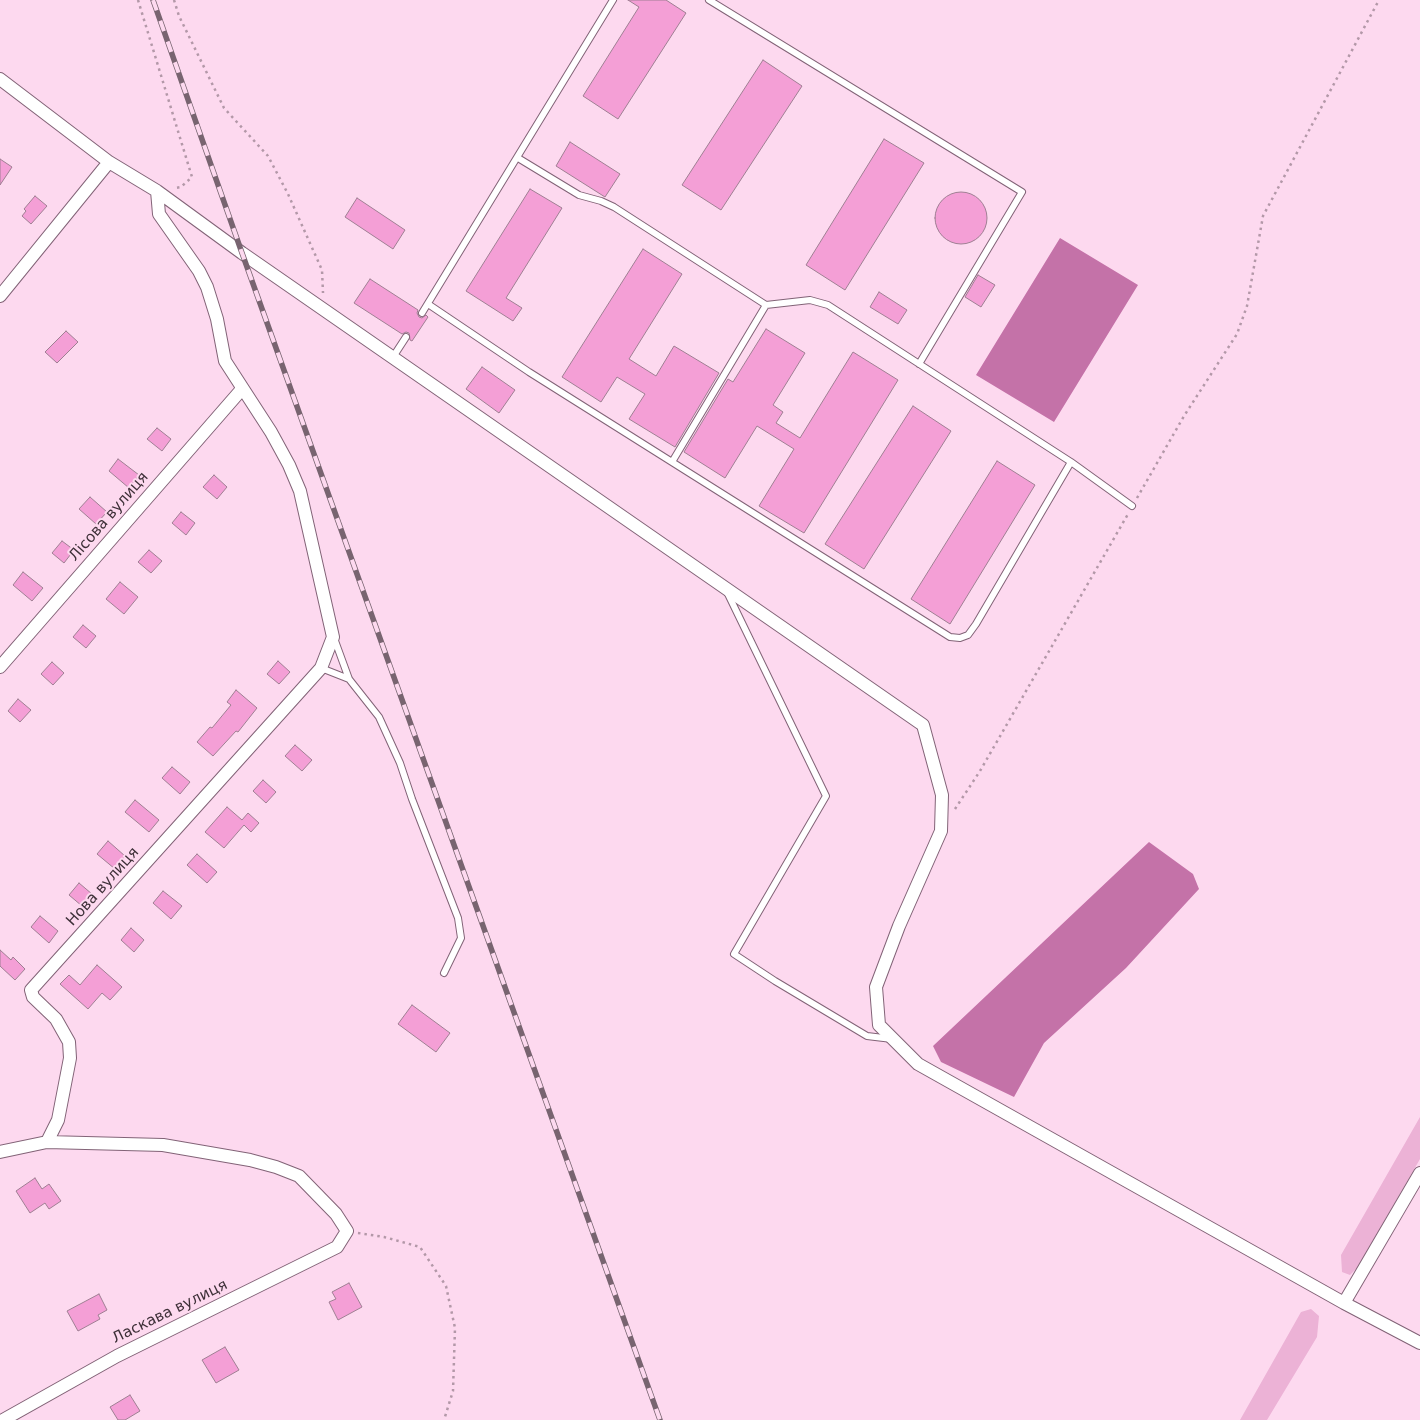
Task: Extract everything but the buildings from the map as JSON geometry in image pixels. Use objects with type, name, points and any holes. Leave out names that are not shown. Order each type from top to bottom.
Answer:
[{"type":"street","points":[[0,79],[109,162],[156,191],[324,310],[923,725],[942,794],[941,831],[899,926],[876,987],[879,1025],[918,1064],[1344,1303],[1420,1343]]},
{"type":"street","points":[[0,296],[109,162]]},
{"type":"street","points":[[156,191],[159,214],[199,271],[207,287],[218,319],[225,361],[271,432],[289,465],[300,491],[333,637]]},
{"type":"street","name":"Лісова вулиця","points":[[0,667],[242,389]]},
{"type":"street","name":"Нова вулиця","points":[[47,1142],[58,1120],[70,1058],[69,1042],[56,1019],[33,997],[31,990],[322,668],[333,637]]},
{"type":"street","points":[[0,1152],[47,1142],[163,1145],[250,1160],[299,1176],[336,1214],[347,1231]]},
{"type":"street","points":[[1344,1303],[1420,1173]]},
{"type":"street","name":"Ласкава вулиця","points":[[3,1420],[117,1356],[337,1247],[347,1231]]},
{"type":"lane","points":[[422,313],[613,0]]},
{"type":"lane","points":[[709,0],[1022,192],[919,364]]},
{"type":"lane","points":[[518,158],[579,195],[614,207],[766,305],[810,300],[828,305],[1071,462],[1132,506]]},
{"type":"lane","points":[[428,304],[529,372],[950,637],[960,638],[968,635],[976,624],[1071,462]]},
{"type":"lane","points":[[672,462],[766,305]]},
{"type":"lane","points":[[393,357],[406,337]]},
{"type":"lane","points":[[726,588],[826,796],[734,954],[867,1036],[893,1039]]},
{"type":"lane","points":[[333,637],[349,679],[379,718],[400,764],[458,918],[461,938],[444,973]]},
{"type":"lane","points":[[322,668],[349,679]]},
{"type":"path","points":[[138,0],[192,177],[181,187],[156,191]]},
{"type":"path","points":[[174,0],[179,16],[224,108],[268,156],[288,194],[322,270],[324,310]]},
{"type":"path","points":[[941,831],[980,770],[1184,416],[1237,334],[1247,306],[1264,216],[1379,0]]},
{"type":"path","points":[[347,1231],[420,1247],[446,1286],[455,1328],[453,1392],[444,1420]]},
{"type":"shaded area","points":[[1060,238],[1138,285],[1054,422],[976,375]]},
{"type":"shaded area","points":[[1149,842],[1193,874],[1199,889],[1126,968],[1044,1043],[1014,1097],[941,1062],[933,1046]]},
{"type":"shaded area","points":[[1420,1117],[1420,1159],[1357,1268],[1350,1275],[1342,1272],[1341,1255]]},
{"type":"shaded area","points":[[1311,1309],[1319,1316],[1317,1337],[1267,1420],[1240,1420],[1301,1312]]},
{"type":"railway","points":[[153,0],[660,1420]]}]
